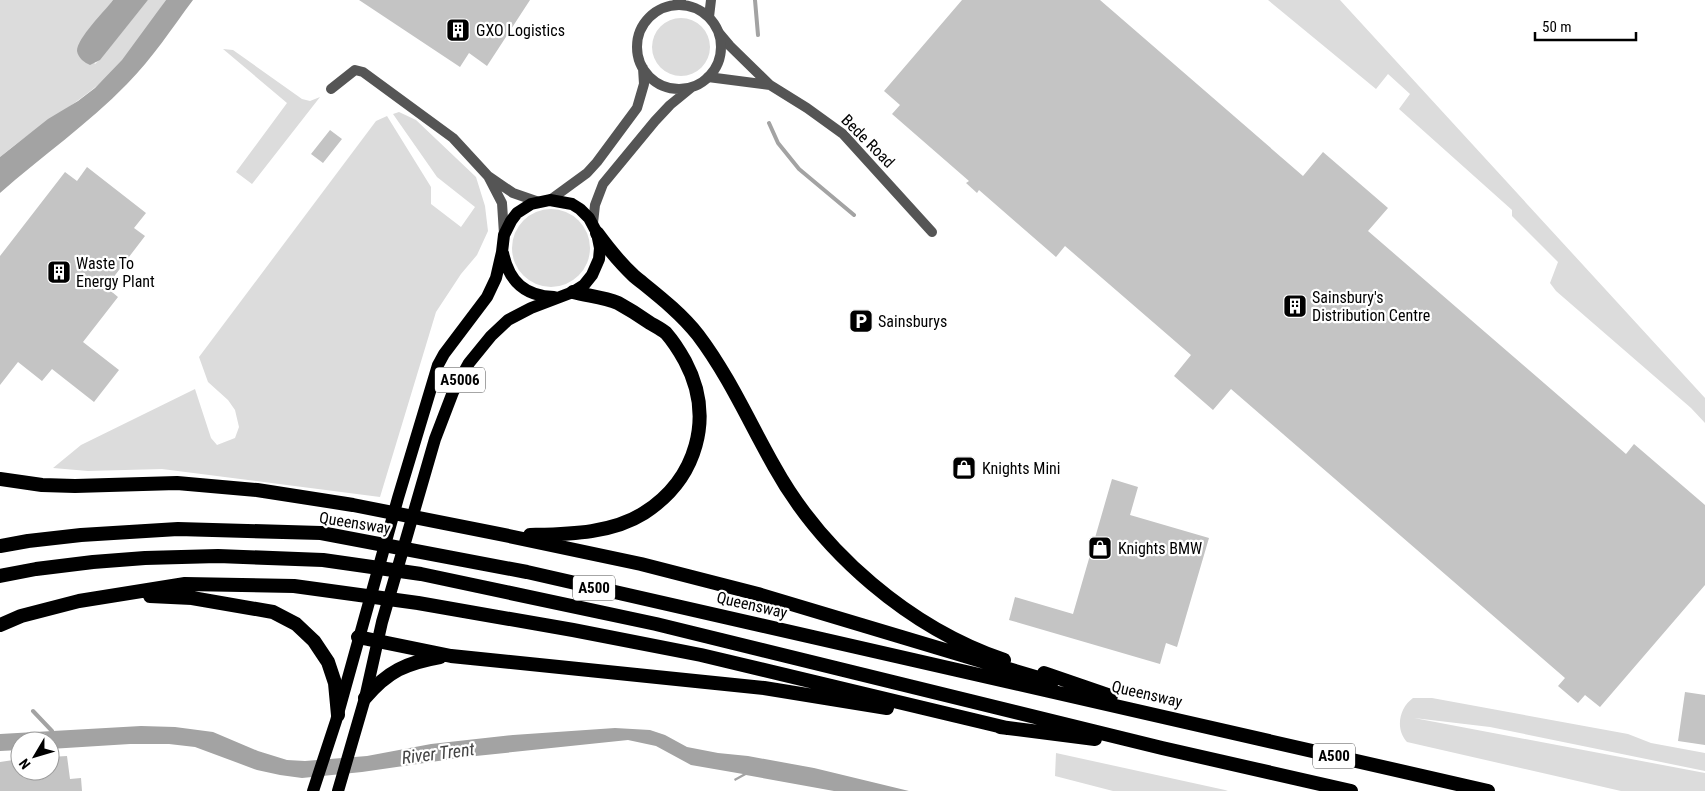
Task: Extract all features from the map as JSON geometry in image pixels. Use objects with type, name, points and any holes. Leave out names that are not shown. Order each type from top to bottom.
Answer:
[{"type":"highway","points":[[595,228],[611,253],[672,307],[697,333],[722,368],[774,467],[792,496],[841,555],[865,578],[910,612],[965,643],[995,657],[1180,720]]},
{"type":"highway","points":[[509,536],[566,534],[603,529],[643,513],[666,496],[689,465],[695,452],[699,429],[700,400],[693,375],[681,354],[666,334],[616,302],[574,292]]},
{"type":"highway","points":[[0,479],[42,485],[177,483],[257,490],[353,505],[509,536],[641,564],[758,594],[823,615],[1180,720]]},
{"type":"highway","name":"Queensway","points":[[0,546],[28,541],[178,529],[321,533],[526,572],[1488,791]]},
{"type":"highway","name":"A500","points":[[0,576],[36,569],[93,562],[145,558],[218,556],[323,560],[421,574],[666,626],[1162,748],[1351,791]]},
{"type":"highway","points":[[0,625],[21,616],[79,601],[185,584],[294,586],[348,592],[573,630],[682,652],[1007,728]]},
{"type":"highway","points":[[117,595],[192,598],[273,612],[285,617],[305,632],[322,651],[328,662],[335,683],[337,718]]},
{"type":"highway","points":[[358,637],[451,656],[764,688],[1007,728],[1162,748]]},
{"type":"highway","points":[[365,698],[377,684],[404,666],[417,661],[451,656]]},
{"type":"main road","points":[[544,201],[572,204],[580,209],[595,228],[600,248],[595,270],[584,284],[574,292],[557,297],[534,294],[517,283],[505,265],[502,252],[504,235],[511,221],[518,213],[531,204],[544,201]]},
{"type":"main road","name":"A5006","points":[[315,788],[353,663],[358,637],[438,364],[487,297],[496,278],[502,252]]},
{"type":"main road","name":"A5006","points":[[339,789],[365,698],[382,622],[416,503],[453,392],[469,363],[491,336],[508,320],[557,297]]},
{"type":"street","points":[[709,17],[711,0]]},
{"type":"street","points":[[595,228],[595,205],[603,184],[670,105],[693,86],[708,77],[718,64],[721,40],[719,32],[709,17],[694,7],[678,2],[658,11],[647,20],[642,28],[638,44],[640,60],[649,75],[664,86],[674,88],[693,86]]},
{"type":"street","name":"Bede Road","points":[[719,32],[730,46],[770,85],[807,108],[843,134],[932,232]]},
{"type":"street","points":[[331,89],[355,70],[363,72],[453,138],[488,176],[513,193],[544,201],[587,172],[597,162],[637,108],[644,84],[643,67]]},
{"type":"street","name":"Bede Road","points":[[708,77],[770,85]]},
{"type":"street","points":[[488,176],[502,203],[504,235]]},
{"type":"shaded area","points":[[0,0],[113,0],[81,41],[95,64],[148,0],[166,0],[133,48],[104,80],[0,157]]},
{"type":"shaded area","points":[[1268,0],[1340,0],[1705,398],[1705,423],[1691,408],[1556,291],[1550,283],[1558,262],[1512,216],[1512,210],[1399,109],[1410,94],[1388,74],[1376,89]]},
{"type":"shaded area","points":[[675,18],[687,18],[702,26],[710,41],[710,53],[702,68],[687,76],[675,76],[660,68],[652,53],[652,41],[660,26]]},
{"type":"shaded area","points":[[223,49],[233,50],[302,99],[310,101],[320,97],[252,184],[236,172],[287,103]]},
{"type":"shaded area","points":[[399,112],[416,120],[476,177],[485,206],[488,231],[477,255],[461,274],[436,312],[380,497],[162,469],[88,471],[53,468],[81,445],[195,389],[211,438],[217,445],[235,438],[239,427],[235,410],[228,400],[208,382],[199,357],[376,121],[387,116],[431,187],[431,204],[461,227],[475,207],[437,177],[393,114]]},
{"type":"shaded area","points":[[551,209],[566,212],[583,226],[587,233],[590,248],[587,263],[573,280],[566,284],[551,287],[536,284],[519,270],[515,263],[512,248],[515,233],[529,216],[536,212]]},
{"type":"shaded area","points":[[1413,698],[1432,698],[1628,734],[1651,743],[1705,753],[1705,771],[1490,727],[1414,718],[1705,773],[1705,791],[1621,791],[1407,742],[1401,731],[1400,719],[1404,707]]},
{"type":"shaded area","points":[[1056,753],[1228,791],[1113,791],[1055,776]]},
{"type":"water","points":[[113,0],[148,0],[100,60],[90,65],[79,56],[78,46],[86,32]]},
{"type":"water","points":[[166,0],[193,0],[153,54],[112,99],[0,193],[0,157],[48,119],[95,88],[122,60]]},
{"type":"water","name":"River Trent","points":[[141,726],[175,727],[213,732],[258,751],[287,760],[305,761],[367,756],[431,744],[513,735],[615,728],[650,730],[665,735],[687,747],[814,768],[909,791],[834,791],[746,775],[735,781],[734,779],[743,774],[691,765],[656,746],[628,740],[466,757],[362,772],[302,778],[257,770],[195,747],[169,744],[130,744],[60,748],[60,731],[53,731]]},
{"type":"water","points":[[10,733],[10,750],[0,751],[0,734]]},
{"type":"building","name":"GXO Logistics","points":[[359,0],[530,0],[487,66],[469,53],[460,67]]},
{"type":"building","name":"Sainsbury's Distribution Centre","points":[[962,0],[1100,0],[1303,176],[1323,152],[1388,208],[1368,231],[1626,454],[1634,444],[1705,505],[1705,585],[1600,707],[1585,695],[1578,703],[1558,686],[1565,678],[1231,389],[1213,410],[1174,376],[1191,355],[1065,246],[1056,257],[979,190],[977,193],[966,183],[969,181],[892,114],[900,105],[884,91]]},
{"type":"building","points":[[330,130],[342,139],[323,163],[311,154]]},
{"type":"building","name":"Waste To Energy Plant","points":[[87,167],[146,213],[134,228],[145,236],[106,287],[118,297],[83,342],[119,370],[94,402],[52,369],[42,381],[18,362],[0,385],[0,256],[65,172],[77,181]]},
{"type":"building","points":[[1112,479],[1138,487],[1130,515],[1209,538],[1177,647],[1166,643],[1160,664],[1009,620],[1015,597],[1073,614]]},
{"type":"building","points":[[1685,692],[1705,695],[1705,745],[1678,741]]},
{"type":"building","points":[[60,756],[67,756],[70,779],[81,778],[82,791],[0,791],[0,762],[10,760],[10,781],[60,781]]},
{"type":"waterway","points":[[755,0],[758,35]]},
{"type":"waterway","points":[[769,123],[778,143],[799,169],[854,215]]},
{"type":"waterway","points":[[33,711],[52,731]]},
{"type":"place","name":"GXO Logistics","points":[[458,30]]},
{"type":"place","name":"Waste To Energy Plant","points":[[59,272]]},
{"type":"place","name":"Sainsbury's Distribution Centre","points":[[1295,306]]},
{"type":"place","name":"Sainsburys","points":[[861,321]]},
{"type":"place","name":"Knights Mini","points":[[964,468]]},
{"type":"place","name":"Knights BMW","points":[[1100,548]]}]
